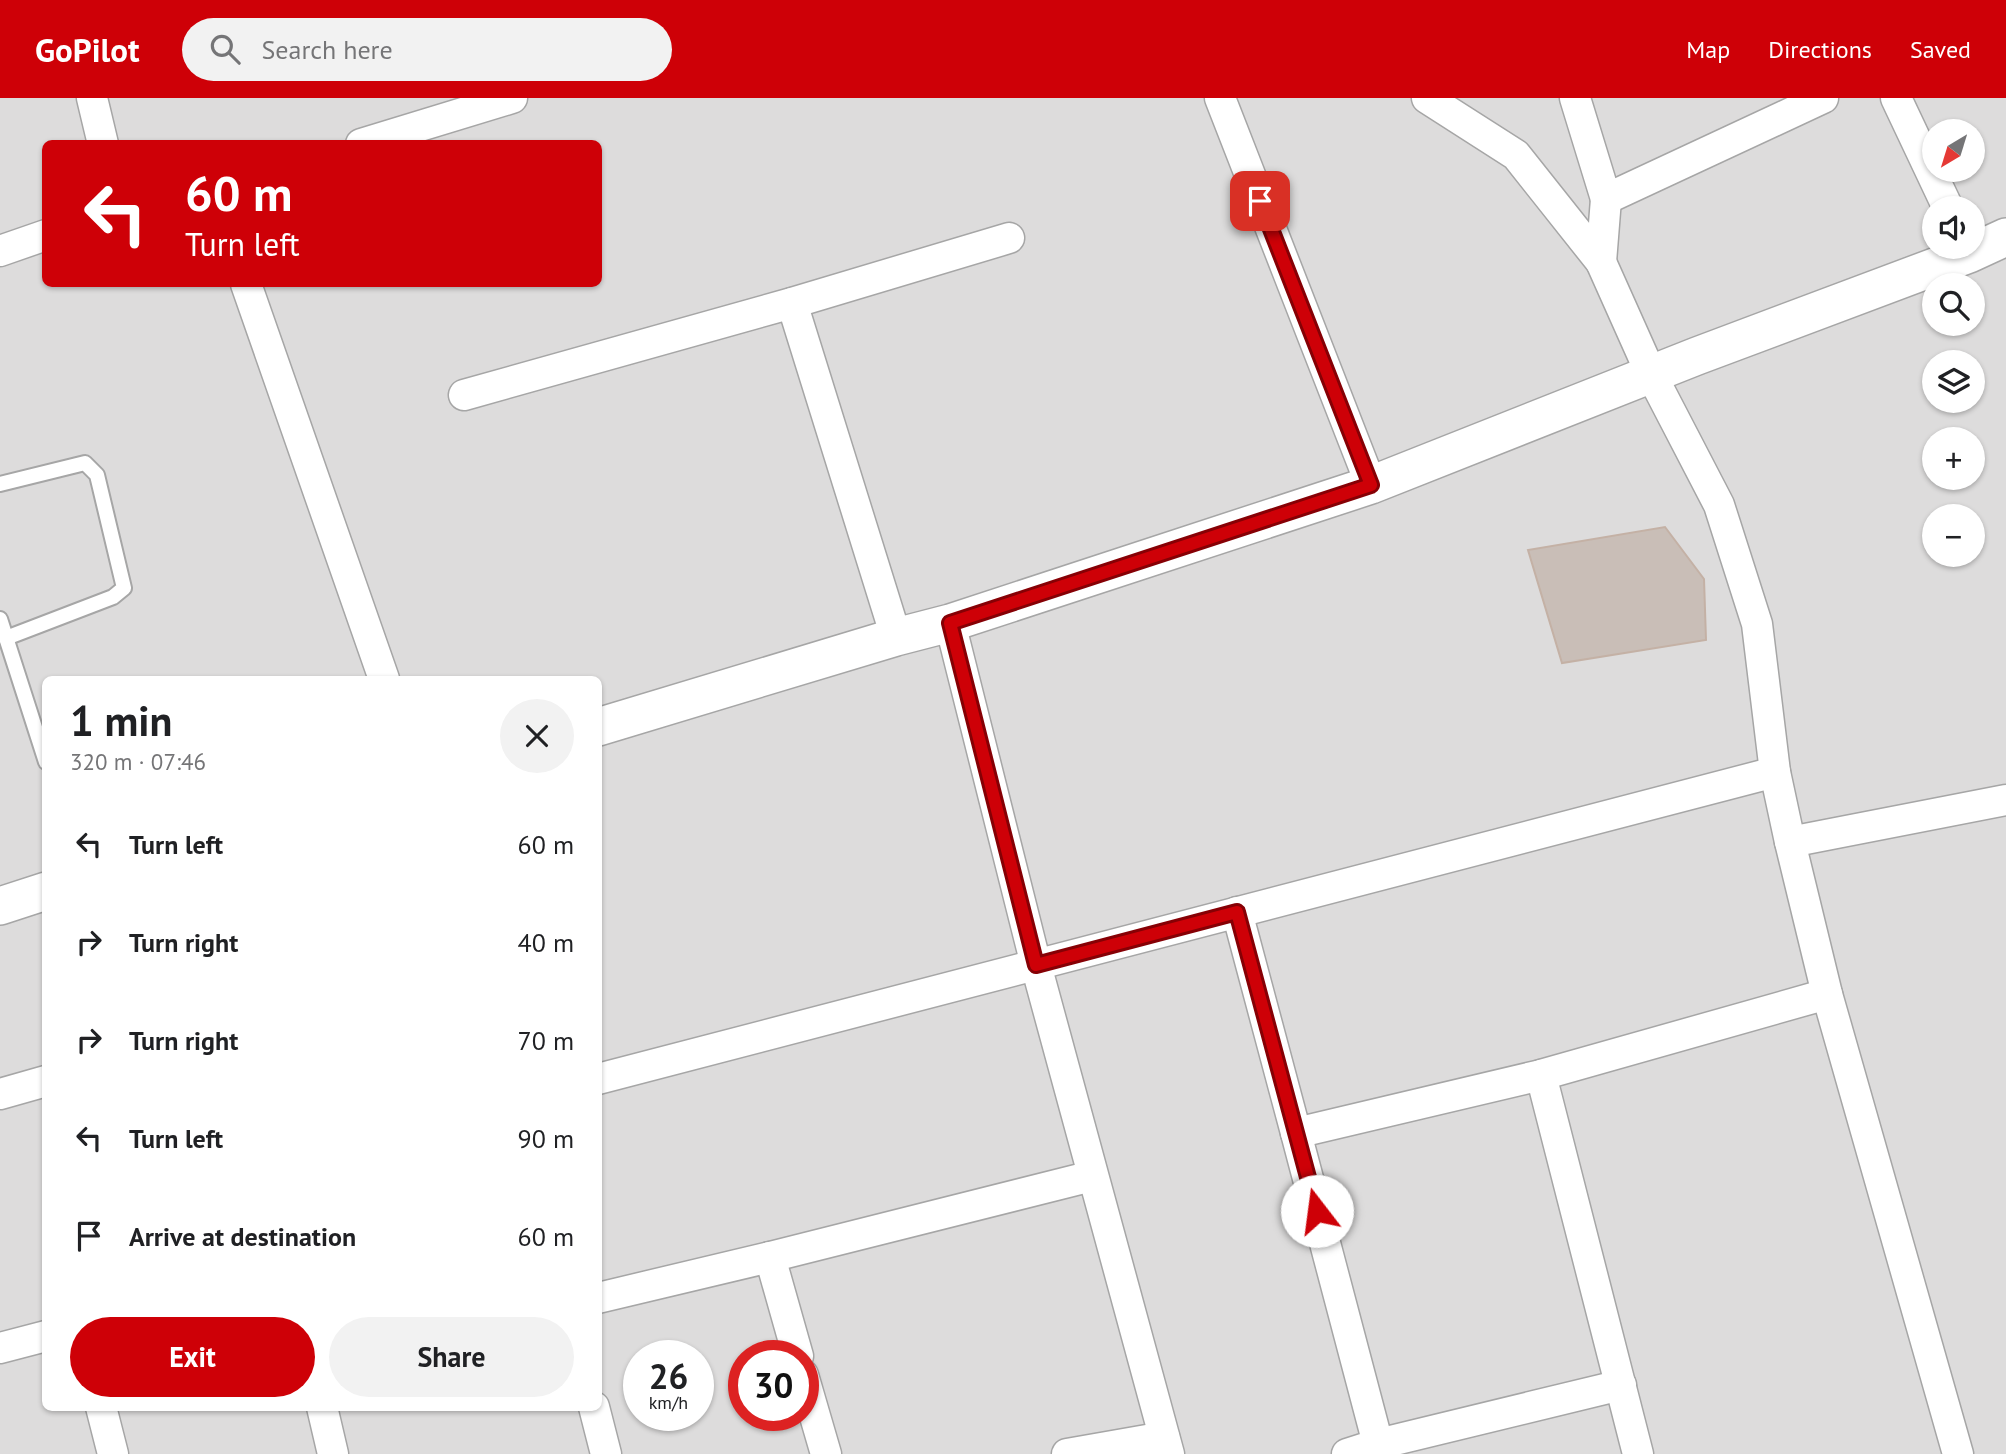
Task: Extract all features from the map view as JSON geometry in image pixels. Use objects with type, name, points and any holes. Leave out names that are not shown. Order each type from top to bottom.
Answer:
[{"type":"street","points":[[92,98],[102,140]]},
{"type":"street","points":[[374,140],[512,98]]},
{"type":"street","points":[[1220,98],[1371,485]]},
{"type":"street","points":[[1427,98],[1516,155],[1601,262],[1651,374],[1719,505],[1757,624],[1775,772],[1827,994],[1958,1454]]},
{"type":"street","points":[[1575,98],[1606,199],[1601,262]]},
{"type":"street","points":[[1606,199],[1823,98]]},
{"type":"street","points":[[1896,98],[1942,196]]},
{"type":"street","points":[[0,251],[42,236]]},
{"type":"street","points":[[1985,244],[2006,237]]},
{"type":"street","points":[[464,395],[792,303],[1009,238]]},
{"type":"street","points":[[602,726],[950,623],[1371,485],[1944,259]]},
{"type":"street","points":[[247,287],[383,676]]},
{"type":"street","points":[[792,303],[896,637]]},
{"type":"street","points":[[950,623],[1036,965],[1166,1446],[1067,1454]]},
{"type":"street","points":[[602,1078],[1775,772]]},
{"type":"street","points":[[1790,842],[2006,800]]},
{"type":"street","points":[[0,906],[42,892]]},
{"type":"street","points":[[1237,912],[1378,1444]]},
{"type":"street","points":[[1296,1133],[1541,1075],[1827,994]]},
{"type":"street","points":[[1541,1075],[1638,1454]]},
{"type":"street","points":[[0,1094],[42,1082]]},
{"type":"street","points":[[602,1297],[1092,1176]]},
{"type":"street","points":[[770,1257],[793,1340]]},
{"type":"street","points":[[0,1348],[42,1337]]},
{"type":"street","points":[[1347,1454],[1378,1444],[1621,1385]]},
{"type":"street","points":[[102,1411],[113,1454]]},
{"type":"street","points":[[323,1411],[333,1454]]},
{"type":"street","points":[[595,1411],[606,1454]]},
{"type":"street","points":[[819,1430],[826,1454]]},
{"type":"lane","points":[[0,484],[85,463],[97,475],[124,587],[113,597],[6,638]]},
{"type":"lane","points":[[0,619],[42,750]]},
{"type":"shaded area","points":[[0,98],[2006,98],[2006,1454],[0,1454]]},
{"type":"building","points":[[1665,527],[1704,579],[1706,640],[1562,663],[1528,550]]},
{"type":"route","points":[[1260,201],[1371,485],[950,623],[1036,965],[1237,912],[1317,1211]]}]
